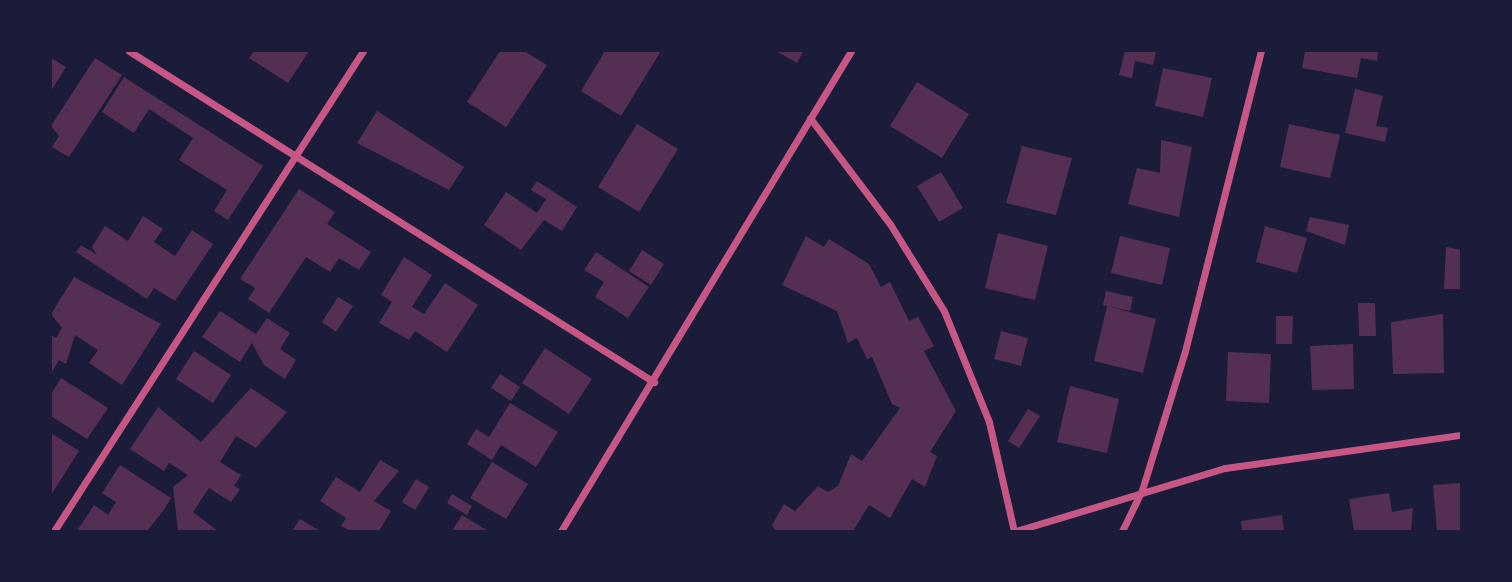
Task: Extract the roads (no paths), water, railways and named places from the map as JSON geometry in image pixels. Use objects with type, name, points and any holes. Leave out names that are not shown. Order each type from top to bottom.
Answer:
[{"type":"street","points":[[129,51],[654,382]]},
{"type":"street","points":[[54,531],[363,51]]},
{"type":"street","points":[[561,531],[654,382],[851,51]]},
{"type":"street","points":[[1122,531],[1142,490],[1217,236],[1261,51]]},
{"type":"street","points":[[810,118],[890,224],[944,311],[989,422],[1015,531],[1142,490],[1225,468],[1461,435]]}]
